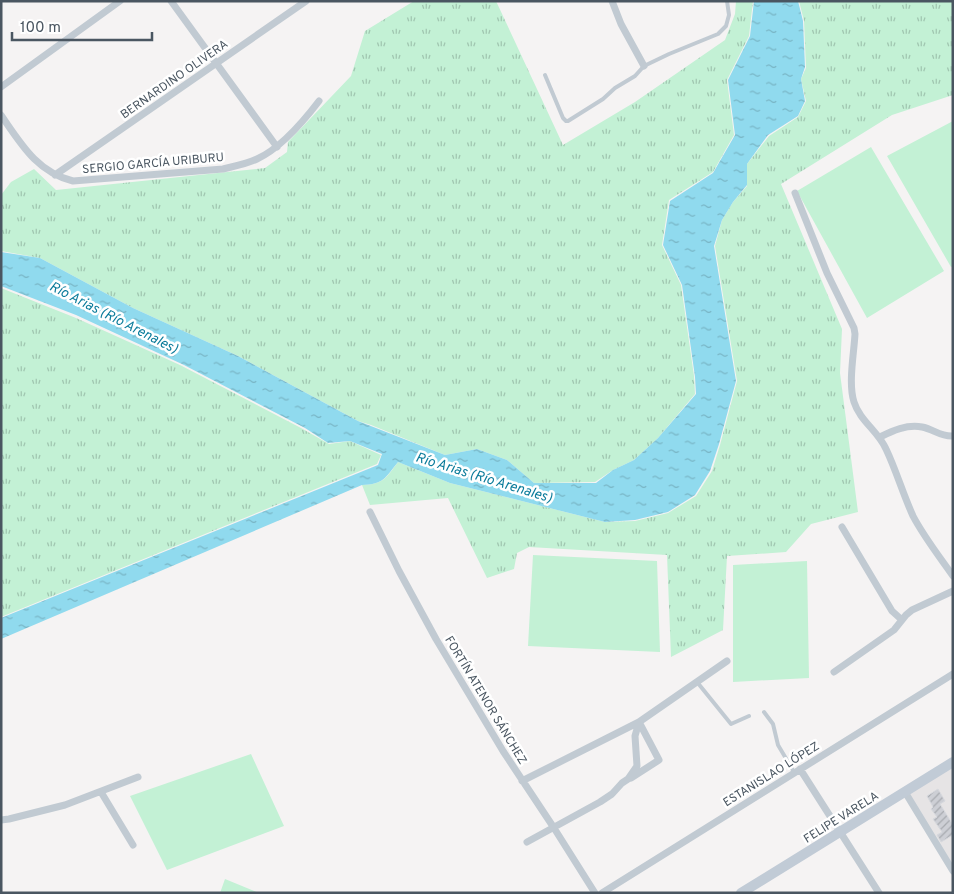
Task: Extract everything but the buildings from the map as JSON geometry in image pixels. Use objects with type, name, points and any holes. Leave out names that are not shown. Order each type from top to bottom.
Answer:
[{"type":"street","points":[[1,87],[120,1]]},
{"type":"street","points":[[171,1],[277,147]]},
{"type":"street","name":"BERNARDINO OLIVERA","points":[[55,175],[306,1]]},
{"type":"street","points":[[612,1],[621,24],[644,66]]},
{"type":"street","name":"SERGIO GARCÍA URIBURU","points":[[55,175],[73,181],[223,169],[242,164],[258,159],[277,147],[319,101]]},
{"type":"street","points":[[1,116],[38,164],[55,175]]},
{"type":"street","points":[[795,193],[827,273],[854,328],[852,392],[858,411],[880,437],[918,524],[953,576]]},
{"type":"street","points":[[880,437],[894,430],[912,426],[953,436]]},
{"type":"street","name":"FORTÍN ATENOR SÁNCHEZ","points":[[370,512],[436,639],[503,751],[595,893]]},
{"type":"street","points":[[842,527],[892,611],[902,620]]},
{"type":"street","points":[[834,672],[894,630],[912,610],[953,591]]},
{"type":"street","points":[[522,781],[638,722],[727,661]]},
{"type":"street","name":"ESTANISLAO LÓPEZ","points":[[602,893],[953,674]]},
{"type":"street","points":[[628,779],[637,766],[635,736],[638,722]]},
{"type":"street","points":[[527,842],[600,802],[612,794],[622,783],[659,760],[638,722]]},
{"type":"street","name":"FELIPE VARELA","points":[[741,893],[953,762]]},
{"type":"street","points":[[797,771],[840,832],[879,893]]},
{"type":"street","points":[[1,820],[65,805],[138,777]]},
{"type":"street","points":[[101,792],[133,845]]},
{"type":"street","points":[[905,792],[953,871]]},
{"type":"lane","points":[[546,75],[566,121],[603,99],[615,88],[634,76],[644,66],[718,34],[726,26],[729,15],[727,1]]},
{"type":"lane","points":[[697,682],[731,724],[749,716]]},
{"type":"lane","points":[[764,712],[773,724],[778,745],[797,771]]},
{"type":"shaded area","points":[[953,764],[953,868],[907,792]]},
{"type":"green space","points":[[414,1],[496,1],[563,145],[635,102],[725,40],[735,14],[736,1],[753,1],[749,36],[727,80],[734,135],[713,172],[669,200],[662,245],[681,285],[695,394],[658,438],[634,460],[613,470],[595,482],[534,483],[507,460],[477,449],[445,455],[358,421],[238,356],[133,308],[40,258],[1,251],[1,195],[11,182],[34,169],[56,190],[265,168],[287,152],[288,142],[351,76],[365,31]]},
{"type":"green space","points":[[799,1],[953,1],[953,95],[892,115],[781,184],[842,329],[840,373],[858,512],[811,524],[786,552],[727,556],[723,630],[671,657],[667,555],[529,547],[517,553],[514,569],[487,578],[448,498],[370,505],[362,485],[380,482],[398,462],[450,483],[605,522],[635,521],[668,513],[696,496],[712,471],[737,381],[715,246],[722,220],[733,202],[747,186],[747,164],[769,136],[798,117],[806,101],[801,79],[806,68],[804,21]]},
{"type":"green space","points":[[953,121],[953,266],[951,267],[887,156]]},
{"type":"green space","points":[[871,147],[944,271],[867,318],[797,191]]},
{"type":"green space","points":[[1,288],[76,318],[180,365],[329,444],[350,441],[381,455],[377,464],[1,617]]},
{"type":"green space","points":[[533,555],[657,561],[660,652],[528,646]]},
{"type":"green space","points":[[807,561],[809,678],[733,682],[733,565]]},
{"type":"green space","points":[[251,754],[284,826],[167,870],[130,796]]},
{"type":"green space","points":[[225,879],[259,893],[220,893]]},
{"type":"water","name":"Río Arias (Río Arenales)","points":[[754,1],[798,1],[803,21],[805,67],[801,79],[805,101],[798,116],[768,135],[747,164],[747,185],[733,202],[722,220],[714,246],[736,381],[710,471],[695,495],[668,512],[635,520],[605,522],[450,483],[398,462],[380,482],[362,485],[1,639],[1,618],[378,465],[382,454],[350,441],[328,443],[305,428],[184,365],[76,315],[1,286],[1,252],[40,258],[133,308],[238,356],[358,421],[445,455],[477,449],[507,460],[534,483],[596,483],[613,470],[634,460],[658,438],[696,394],[682,285],[663,245],[670,201],[713,173],[735,135],[728,80],[750,36]]}]
